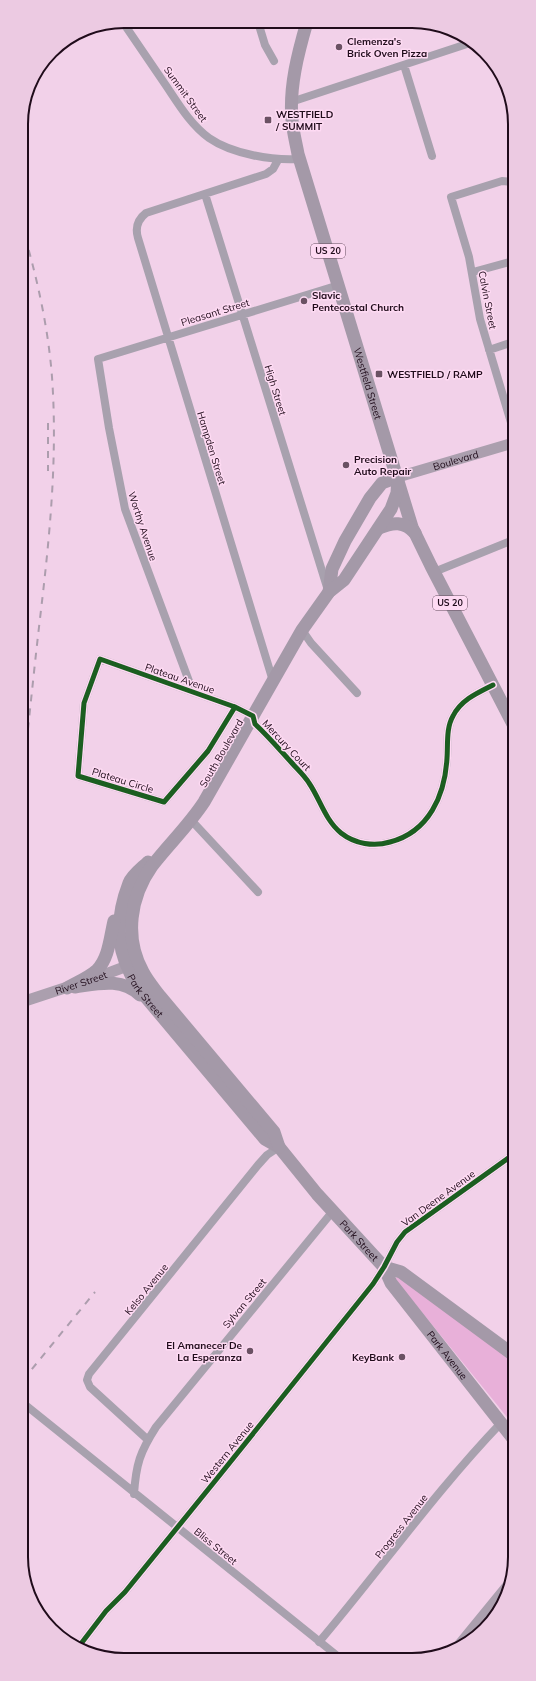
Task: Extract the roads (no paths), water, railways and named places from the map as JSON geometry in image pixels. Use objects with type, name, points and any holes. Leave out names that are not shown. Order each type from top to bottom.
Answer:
[{"type":"main road","name":"Westfield Street","points":[[305,28],[298,56],[291,102],[292,126],[300,159],[415,533],[508,714]]},
{"type":"main road","name":"Boulevard","points":[[398,477],[508,445]]},
{"type":"main road","name":"South Boulevard","points":[[138,961],[133,945],[131,929],[136,896],[146,875],[191,820],[208,794],[302,630],[329,592],[344,580],[379,528],[396,498],[398,477],[382,483],[370,498],[332,569],[329,592]]},
{"type":"main road","points":[[379,528],[394,523],[402,524],[409,527],[415,533]]},
{"type":"main road","name":"South Boulevard","points":[[126,967],[122,955],[119,924],[121,908],[129,883],[146,864],[176,838]]},
{"type":"main road","points":[[67,988],[91,974],[102,964],[106,954],[118,904],[129,883]]},
{"type":"main road","name":"River Street","points":[[28,1000],[67,988],[126,967],[138,961]]},
{"type":"main road","name":"Park Street","points":[[138,961],[143,972],[159,995],[274,1132],[279,1147]]},
{"type":"main road","name":"Park Street","points":[[126,967],[139,989],[152,1006],[265,1139],[279,1147],[384,1268],[401,1272],[508,1352]]},
{"type":"main road","points":[[67,988],[103,982],[126,986],[138,992],[152,1006]]},
{"type":"main road","name":"Park Avenue","points":[[384,1268],[391,1283],[508,1432]]},
{"type":"main road","points":[[468,1634],[501,1594]]},
{"type":"street","name":"Summit Street","points":[[127,28],[182,109],[205,135],[225,146],[254,156],[278,160],[300,159]]},
{"type":"street","points":[[260,28],[265,44],[274,61]]},
{"type":"street","points":[[291,102],[465,45]]},
{"type":"street","points":[[404,66],[432,156]]},
{"type":"street","points":[[205,194],[266,174],[273,169],[278,160]]},
{"type":"street","name":"Calvin Street","points":[[508,182],[502,181],[451,196],[473,272],[478,308],[489,350],[508,413]]},
{"type":"street","name":"Hampden Street","points":[[205,194],[148,212],[138,220],[137,235],[273,680]]},
{"type":"street","name":"High Street","points":[[205,194],[329,592]]},
{"type":"street","points":[[473,272],[508,262]]},
{"type":"street","name":"Pleasant Street","points":[[98,359],[339,285]]},
{"type":"street","points":[[489,350],[508,344]]},
{"type":"street","name":"Worthy Avenue","points":[[98,359],[109,428],[126,510],[193,692]]},
{"type":"street","points":[[434,572],[508,542]]},
{"type":"street","points":[[302,630],[311,643],[357,693]]},
{"type":"street","name":"Plateau Avenue","points":[[100,659],[235,707],[253,716]]},
{"type":"street","name":"Plateau Circle","points":[[100,659],[84,703],[78,776],[164,802],[208,751],[235,707]]},
{"type":"street","name":"Mercury Court","points":[[253,716],[256,724],[306,779],[329,819],[338,830],[357,842],[382,844],[394,841],[407,835],[423,823],[431,814],[439,799],[444,783],[449,728],[452,718],[457,709],[467,699],[493,685]]},
{"type":"street","points":[[191,820],[258,892]]},
{"type":"street","name":"Kelso Avenue","points":[[148,1440],[90,1387],[87,1380],[89,1374],[258,1165],[267,1155],[279,1147]]},
{"type":"street","name":"Van Deene Avenue","points":[[384,1268],[395,1245],[404,1232],[508,1158]]},
{"type":"street","name":"Sylvan Street","points":[[134,1494],[138,1461],[148,1440],[166,1413],[333,1211]]},
{"type":"street","name":"Western Avenue","points":[[82,1643],[106,1610],[125,1592],[177,1528],[373,1284],[384,1268]]},
{"type":"street","name":"Bliss Street","points":[[28,1407],[134,1494],[333,1653]]},
{"type":"street","name":"Progress Avenue","points":[[319,1642],[359,1595],[431,1503],[501,1423]]},
{"type":"railway","points":[[28,247],[48,338],[54,408],[52,502],[28,728]]},
{"type":"railway","points":[[48,423],[48,471]]},
{"type":"railway","points":[[28,1374],[95,1292]]},
{"type":"place","name":"Clemenza's Brick Oven Pizza","points":[[339,47]]},
{"type":"place","name":"WESTFIELD / SUMMIT","points":[[268,120]]},
{"type":"place","name":"Slavic Pentecostal Church","points":[[304,301]]},
{"type":"place","name":"WESTFIELD / RAMP","points":[[379,374]]},
{"type":"place","name":"Precision Auto Repair","points":[[346,465]]},
{"type":"place","name":"El Amanecer De La Esperanza","points":[[250,1351]]},
{"type":"place","name":"KeyBank","points":[[402,1357]]}]
